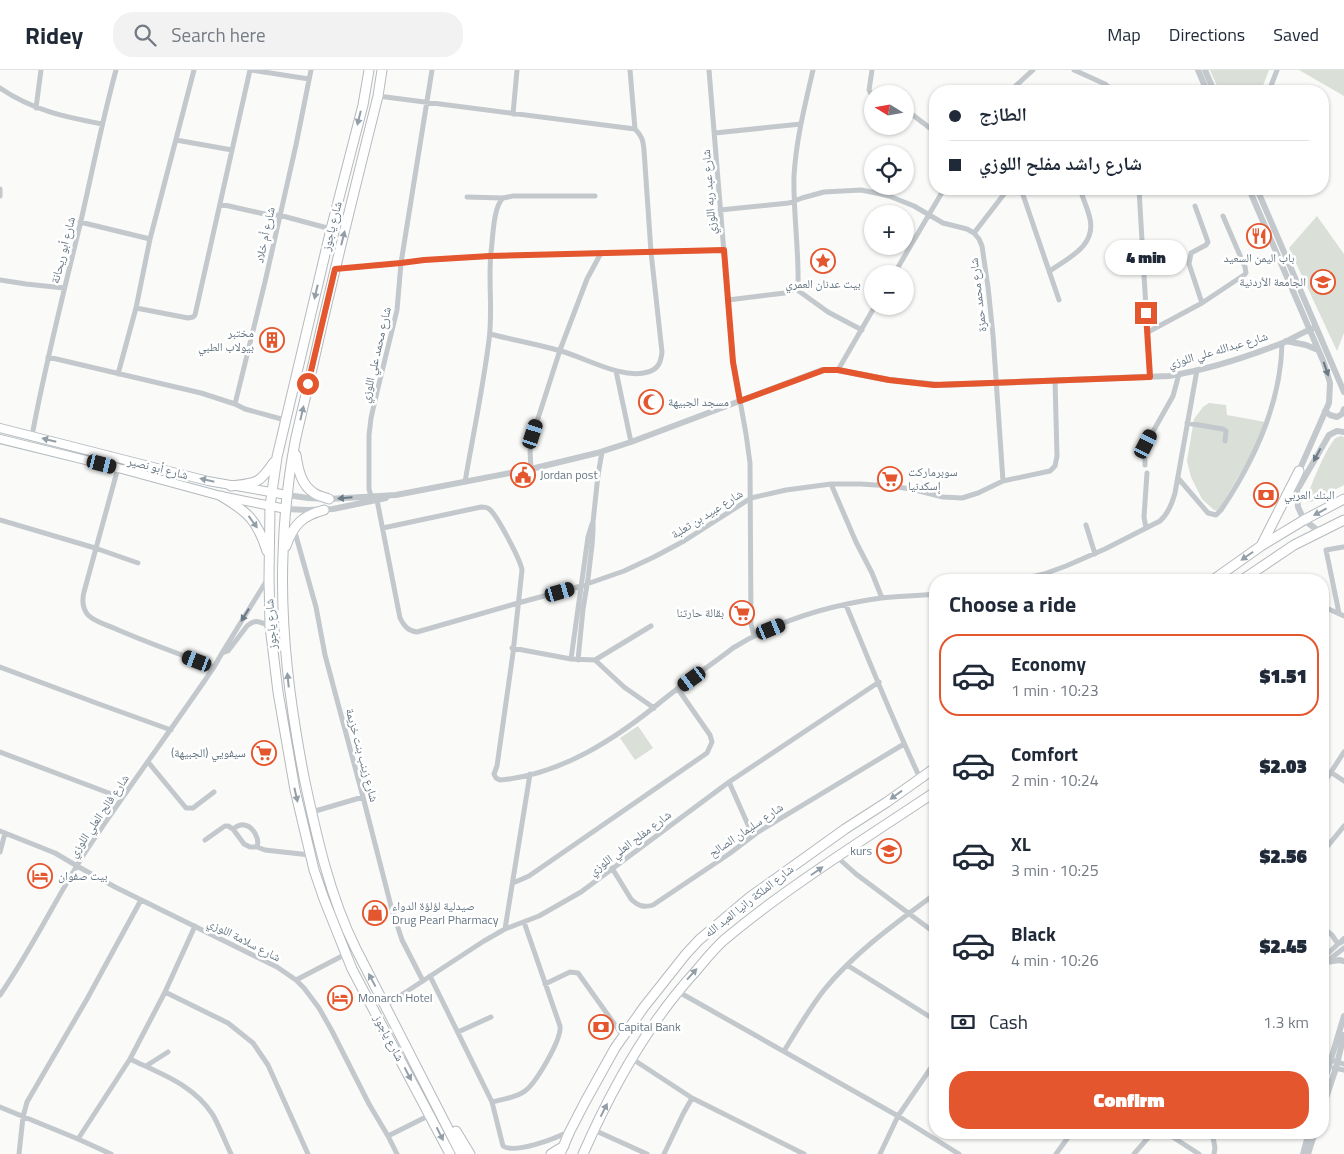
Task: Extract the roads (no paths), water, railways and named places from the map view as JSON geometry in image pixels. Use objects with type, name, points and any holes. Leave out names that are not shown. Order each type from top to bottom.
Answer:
[{"type":"main road","name":"شارع ياجوز","points":[[369,70],[363,105],[331,229],[277,457],[270,506],[270,626],[294,790],[310,855],[324,900],[346,954],[450,1154]]},
{"type":"main road","name":"شارع ياجوز","points":[[382,70],[378,96],[295,442],[286,509],[283,556],[283,624],[294,729],[312,812],[332,889],[347,931],[461,1154]]},
{"type":"main road","name":"شارع أبو نصير","points":[[0,428],[231,486],[287,495]]},
{"type":"main road","name":"شارع أبو نصير","points":[[0,439],[221,496],[286,509]]},
{"type":"main road","points":[[295,442],[297,461],[302,479],[314,493],[329,499]]},
{"type":"main road","points":[[231,486],[252,484],[260,481],[277,457]]},
{"type":"main road","points":[[1261,546],[1299,471]]},
{"type":"main road","points":[[221,496],[246,512],[252,519],[262,536],[269,560]]},
{"type":"main road","points":[[1221,574],[1282,533],[1344,499]]},
{"type":"main road","points":[[283,556],[288,539],[301,520],[310,514],[324,510]]},
{"type":"main road","points":[[1250,574],[1294,545],[1344,520]]},
{"type":"main road","points":[[1282,533],[1289,537],[1294,545]]},
{"type":"main road","name":"شارع الملكة رانيا العبد الله","points":[[562,1150],[570,1131],[623,1036],[686,954],[711,929],[750,897],[845,828],[887,802],[929,772]]},
{"type":"main road","name":"شارع الملكة رانيا العبد الله","points":[[583,1154],[632,1058],[652,1026],[677,991],[723,941],[775,900],[836,857],[929,796]]},
{"type":"main road","points":[[424,1081],[428,1081],[437,1094],[458,1136],[470,1154]]},
{"type":"main road","points":[[551,1154],[562,1150]]},
{"type":"street","points":[[36,108],[40,70]]},
{"type":"street","name":"شارع أبو ريحانة","points":[[32,436],[40,391],[116,70]]},
{"type":"street","points":[[118,374],[136,308],[150,239],[194,70]]},
{"type":"street","points":[[136,308],[188,318],[194,317],[250,70],[309,79]]},
{"type":"street","name":"شارع أم خلاد","points":[[234,404],[265,282],[311,70]]},
{"type":"street","name":"شارع محمد علي اللوزي","points":[[409,630],[400,618],[383,528],[374,498],[369,489],[369,435],[376,392],[397,310],[401,263],[432,70]]},
{"type":"street","points":[[513,114],[517,70]]},
{"type":"street","points":[[630,70],[635,129]]},
{"type":"street","name":"شارع عبد ربه اللوزي","points":[[710,70],[733,362],[750,463],[751,624],[754,636]]},
{"type":"street","points":[[796,289],[798,276],[795,201],[796,155],[800,124],[813,70]]},
{"type":"street","points":[[870,85],[872,70]]},
{"type":"street","points":[[1017,85],[1033,70]]},
{"type":"street","points":[[1074,70],[1106,85]]},
{"type":"street","points":[[1198,70],[1204,85]]},
{"type":"street","points":[[1205,70],[1211,85]]},
{"type":"street","points":[[1271,85],[1277,70]]},
{"type":"street","points":[[0,88],[22,102],[36,108],[102,124]]},
{"type":"street","points":[[378,96],[635,129],[641,134],[644,144],[651,252],[661,343],[661,359],[658,366],[648,372],[636,374],[616,371],[560,350],[490,334]]},
{"type":"street","points":[[914,116],[929,127]]},
{"type":"street","points":[[715,133],[800,124]]},
{"type":"street","points":[[176,140],[232,150]]},
{"type":"street","points":[[0,188],[0,196]]},
{"type":"street","points":[[720,210],[789,203],[824,192],[860,190],[889,196],[914,206],[943,223],[967,229],[974,233],[1003,195]]},
{"type":"street","points":[[899,265],[941,195]]},
{"type":"street","points":[[1023,195],[1059,300]]},
{"type":"street","points":[[1050,271],[1083,248],[1088,239],[1091,229],[1090,220],[1082,195]]},
{"type":"street","points":[[1139,195],[1150,377]]},
{"type":"street","points":[[1252,195],[1318,350],[1330,383],[1330,396],[1326,411],[1299,471],[1298,504],[1300,513],[1304,520],[1320,532]]},
{"type":"street","points":[[1260,195],[1344,392]]},
{"type":"street","points":[[467,197],[595,196]]},
{"type":"street","points":[[465,482],[490,334],[490,256],[498,205],[504,198]]},
{"type":"street","points":[[220,204],[269,215],[279,215],[331,229]]},
{"type":"street","points":[[1195,206],[1208,242],[1206,245],[1191,252],[1189,261],[1202,303]]},
{"type":"street","points":[[1148,332],[1202,303],[1242,278],[1246,273],[1223,216]]},
{"type":"street","points":[[80,222],[150,239]]},
{"type":"street","name":"شارع محمد حمزة","points":[[974,233],[982,246],[987,279],[993,335],[1003,481]]},
{"type":"street","points":[[335,269],[424,260],[490,256],[724,250]]},
{"type":"street","points":[[531,469],[530,451],[533,434],[560,350],[587,279],[601,254]]},
{"type":"street","points":[[0,280],[64,288]]},
{"type":"street","points":[[728,300],[785,293],[796,289]]},
{"type":"street","points":[[796,289],[828,312],[862,330]]},
{"type":"street","points":[[838,370],[870,315]]},
{"type":"street","name":"شارع عبدالله علي اللوزي","points":[[287,495],[329,499],[392,497],[531,469],[602,452],[820,370],[838,370],[889,380],[940,385],[1150,377],[1197,370],[1244,356],[1284,342],[1316,327]]},
{"type":"street","points":[[1178,478],[1208,513],[1216,515],[1221,510],[1246,467],[1263,432],[1278,382],[1284,342]]},
{"type":"street","name":"شارع عبدالله علي اللوزي","points":[[1284,342],[1306,345],[1318,350]]},
{"type":"street","points":[[48,357],[201,393],[245,409],[285,420]]},
{"type":"street","points":[[1044,574],[1105,549],[1160,521],[1167,513],[1178,478],[1197,370]]},
{"type":"street","points":[[616,371],[631,442]]},
{"type":"street","points":[[1145,465],[1146,444],[1173,396],[1179,374]]},
{"type":"street","name":"شارع عبيد بن ثعلبة","points":[[409,630],[422,631],[584,585],[624,571],[654,557],[700,531],[751,498],[786,490],[831,484],[861,484],[890,486],[943,497],[962,498],[978,493],[1003,481],[1050,471],[1055,466],[1056,456],[1055,380]]},
{"type":"street","points":[[1326,411],[1336,417],[1342,414],[1344,408]]},
{"type":"street","points":[[1187,423],[1223,429],[1226,431],[1225,440]]},
{"type":"street","points":[[1298,490],[1329,435],[1337,431],[1344,432]]},
{"type":"street","points":[[578,660],[589,531],[593,522],[602,452]]},
{"type":"street","points":[[118,468],[95,548],[83,598],[84,609],[89,616],[125,633],[214,667]]},
{"type":"street","points":[[1146,528],[1144,517],[1147,472]]},
{"type":"street","points":[[831,484],[882,598]]},
{"type":"street","name":"شارع عبدالله علي اللوزي","points":[[286,509],[324,510],[374,498]]},
{"type":"street","points":[[383,528],[481,507],[490,509],[509,539],[521,564],[522,570],[513,646],[494,766],[494,774],[500,780],[551,768],[592,750],[619,734],[733,648],[754,636],[820,610],[882,598],[929,594]]},
{"type":"street","points":[[0,520],[95,548],[138,563]]},
{"type":"street","points":[[1086,525],[1094,554]]},
{"type":"street","name":"شارع زينب بنت خزيمة","points":[[294,529],[316,607],[325,655],[396,923],[402,940],[423,981]]},
{"type":"street","points":[[1342,614],[1326,550],[1343,547]]},
{"type":"street","points":[[1252,572],[1256,574]]},
{"type":"street","name":"شارع فالح العلي اللوزي","points":[[0,995],[77,866],[214,667],[269,578]]},
{"type":"street","points":[[571,659],[584,585]]},
{"type":"street","points":[[846,605],[890,712],[920,778]]},
{"type":"street","points":[[1329,609],[1342,614]]},
{"type":"street","name":"شارع فالح العلي اللوزي","points":[[222,653],[228,651],[251,623],[259,622],[270,626]]},
{"type":"street","points":[[513,646],[571,659],[595,660],[651,626]]},
{"type":"street","points":[[595,660],[624,687],[654,708]]},
{"type":"street","points":[[0,666],[171,730]]},
{"type":"street","name":"شارع مفلح العلي اللوزي","points":[[386,1005],[484,940],[505,928],[539,916],[573,897],[729,782],[879,682]]},
{"type":"street","points":[[513,883],[529,876],[707,752],[712,742],[710,735],[678,689]]},
{"type":"street","name":"شارع سليمان الصالح","points":[[612,868],[631,899],[641,906],[653,905],[753,836],[904,744]]},
{"type":"street","points":[[0,752],[122,798]]},
{"type":"street","points":[[1329,777],[1344,752]]},
{"type":"street","points":[[148,762],[186,808],[193,808],[214,792]]},
{"type":"street","points":[[1332,773],[1344,781]]},
{"type":"street","points":[[505,928],[530,774]]},
{"type":"street","points":[[729,782],[753,836]]},
{"type":"street","points":[[312,812],[363,797]]},
{"type":"street","points":[[233,829],[241,825],[248,826],[258,838],[257,847]]},
{"type":"street","points":[[205,840],[225,826],[228,826],[233,829],[244,844],[250,847],[310,855]]},
{"type":"street","points":[[1329,844],[1344,826]]},
{"type":"street","points":[[0,852],[3,832]]},
{"type":"street","name":"شارع سلامة اللوزي","points":[[3,832],[55,853],[141,900],[277,967],[296,980],[304,988],[332,1030],[369,1104],[397,1154]]},
{"type":"street","points":[[836,857],[929,928]]},
{"type":"street","points":[[784,1051],[805,1015],[825,989],[879,937],[929,899]]},
{"type":"street","points":[[19,1154],[23,1117],[29,1098],[87,999],[141,900]]},
{"type":"street","points":[[492,1102],[520,1094],[531,1086],[559,1036],[560,1026],[524,922]]},
{"type":"street","points":[[78,1138],[130,1059],[165,992],[195,926]]},
{"type":"street","points":[[1329,933],[1342,943],[1329,957]]},
{"type":"street","points":[[296,980],[346,954]]},
{"type":"street","points":[[1329,961],[1344,961]]},
{"type":"street","points":[[848,965],[929,1016]]},
{"type":"street","points":[[545,984],[570,972],[578,973],[623,1036]]},
{"type":"street","points":[[430,976],[492,1102],[503,1146],[506,1151],[515,1154],[536,1150],[570,1131]]},
{"type":"street","points":[[677,991],[929,1135]]},
{"type":"street","points":[[165,992],[228,1023],[252,1043],[268,1065],[308,1154]]},
{"type":"street","points":[[458,1032],[491,1016]]},
{"type":"street","points":[[1329,1076],[1335,1064],[1344,1016]]},
{"type":"street","points":[[1329,1085],[1344,1035]]},
{"type":"street","points":[[146,1066],[168,1052]]},
{"type":"street","points":[[632,1058],[692,1098],[804,1154]]},
{"type":"street","points":[[130,1059],[181,1083],[192,1092],[212,1115],[231,1154]]},
{"type":"street","points":[[1335,1064],[1344,1070]]},
{"type":"street","points":[[880,1154],[898,1116],[929,1071]]},
{"type":"street","points":[[664,1154],[692,1098]]},
{"type":"street","points":[[0,1107],[78,1138],[111,1154]]},
{"type":"street","points":[[388,1136],[430,1114]]},
{"type":"street","points":[[594,1130],[647,1154]]},
{"type":"street","points":[[935,1139],[959,1154]]},
{"type":"street","points":[[1056,1154],[1067,1139]]},
{"type":"street","points":[[1134,1154],[1147,1139]]},
{"type":"street","points":[[1176,1139],[1199,1154]]},
{"type":"street","points":[[1213,1139],[1214,1154]]},
{"type":"street","points":[[1303,1154],[1307,1139]]},
{"type":"street","points":[[1308,1154],[1313,1139]]},
{"type":"street","points":[[392,1154],[397,1154]]},
{"type":"place","name":"باب اليمن السعيد","points":[[1259,236]]},
{"type":"place","name":"بيت عدنان العمري","points":[[823,261]]},
{"type":"place","name":"الجامعة الأردنية","points":[[1323,282]]},
{"type":"place","name":"مختبر بيولاب الطبي","points":[[272,340]]},
{"type":"place","name":"مسجد الجبيهة","points":[[651,402]]},
{"type":"place","name":"Jordan post","points":[[523,475]]},
{"type":"place","name":"سوبرماركت إسكدنيا","points":[[890,479]]},
{"type":"place","name":"البنك العربي","points":[[1266,495]]},
{"type":"place","name":"بقالة حارتنا","points":[[742,613]]},
{"type":"place","name":"سيفويي (الجبيهة)","points":[[264,753]]},
{"type":"place","name":"kurs","points":[[889,851]]},
{"type":"place","name":"بيت صفوان","points":[[40,876]]},
{"type":"place","name":"صيدلية لؤلؤة الدواء Drug Pearl Pharmacy","points":[[375,913]]},
{"type":"place","name":"Monarch Hotel","points":[[340,998]]},
{"type":"place","name":"Capital Bank","points":[[601,1027]]}]
